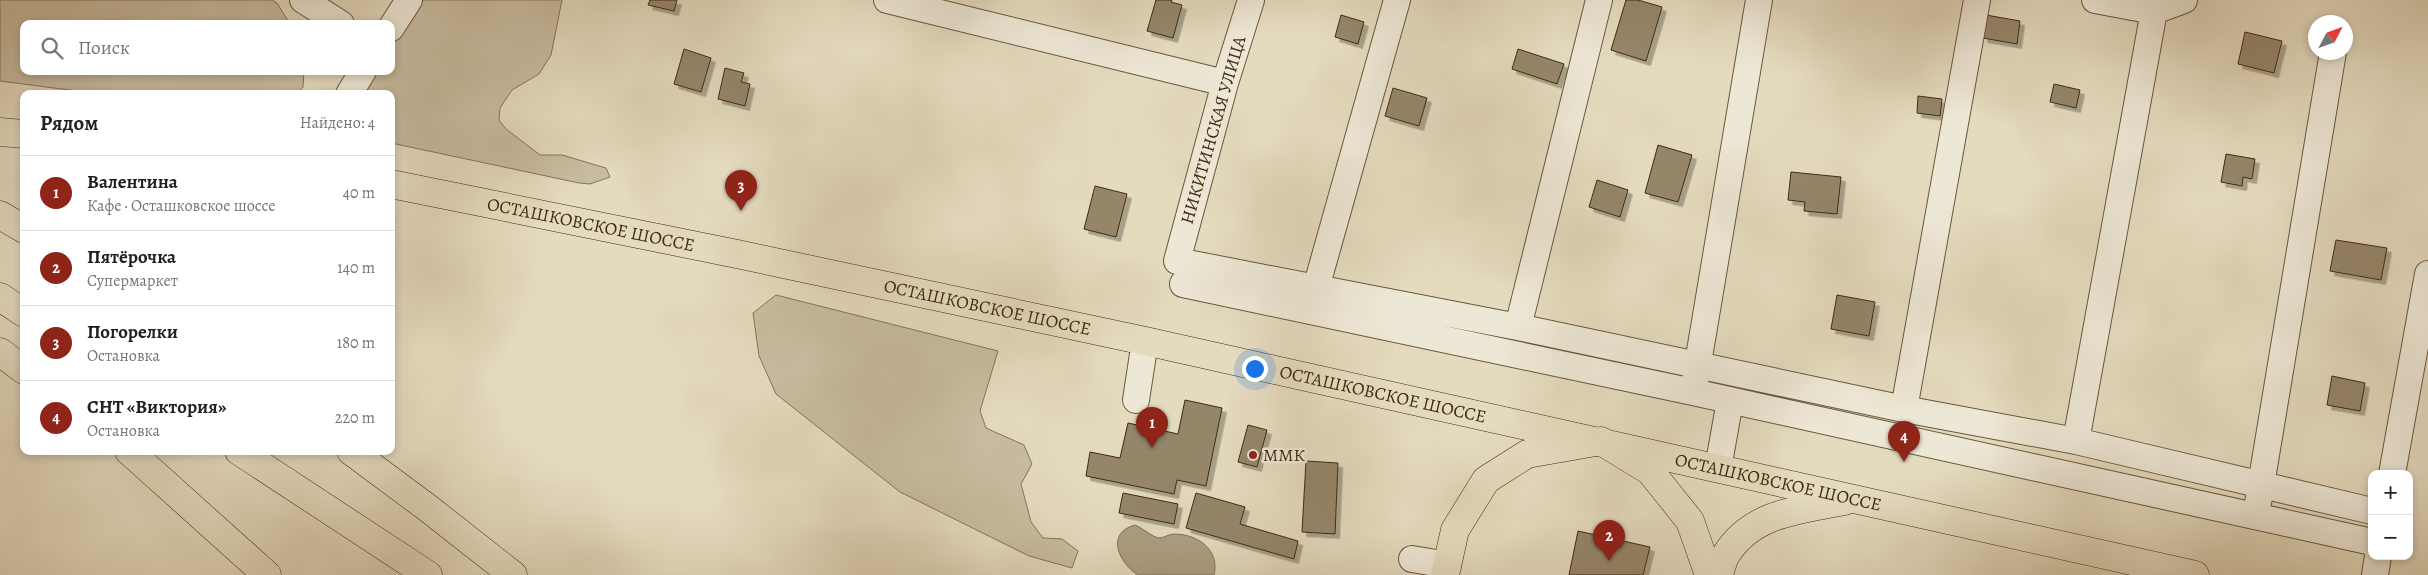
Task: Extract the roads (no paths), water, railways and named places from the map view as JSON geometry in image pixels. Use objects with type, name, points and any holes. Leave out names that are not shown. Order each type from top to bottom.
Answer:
[{"type":"main road","points":[[0,132],[20,134]]},
{"type":"main road","name":"ОСТАШКОВСКОЕ ШОССЕ","points":[[395,185],[737,254],[1144,342],[2195,575]]},
{"type":"main road","points":[[0,215],[20,227]]},
{"type":"main road","points":[[0,297],[20,310]]},
{"type":"main road","points":[[0,352],[20,367]]},
{"type":"main road","points":[[1446,570],[1455,530],[1486,480],[1527,454],[1601,442],[1650,471],[1690,520],[1709,575]]},
{"type":"main road","points":[[132,455],[267,575]]},
{"type":"main road","points":[[356,455],[513,575]]},
{"type":"main road","points":[[246,456],[410,575]]},
{"type":"main road","points":[[246,456],[428,575]]},
{"type":"main road","points":[[1719,575],[1726,554],[1751,528],[1774,515],[1852,500]]},
{"type":"street","points":[[303,0],[335,20]]},
{"type":"street","points":[[395,22],[409,0]]},
{"type":"street","points":[[887,0],[1225,83]]},
{"type":"street","name":"НИКИТИНСКАЯ УЛИЦА","points":[[1180,272],[1225,83],[1251,0]]},
{"type":"street","points":[[1316,288],[1397,0]]},
{"type":"street","points":[[1518,327],[1599,0]]},
{"type":"street","points":[[1693,392],[1758,0]]},
{"type":"street","points":[[1904,409],[1976,0]]},
{"type":"street","points":[[2095,0],[2154,11],[2184,0]]},
{"type":"street","points":[[2076,441],[2154,11]]},
{"type":"street","points":[[2256,517],[2332,60]]},
{"type":"street","points":[[351,90],[361,75]]},
{"type":"street","points":[[1180,272],[1316,288],[1518,327],[1904,409],[2076,441],[2368,510]]},
{"type":"street","points":[[1180,272],[1730,401],[2368,541]]},
{"type":"street","points":[[2393,470],[2428,274]]},
{"type":"street","points":[[1136,400],[1144,342]]},
{"type":"street","points":[[1718,468],[1730,401]]},
{"type":"street","points":[[1412,559],[1446,570]]},
{"type":"street","points":[[2376,575],[2378,560]]},
{"type":"place","name":"Погорелки","points":[[741,211]]},
{"type":"place","name":"Валентина","points":[[1152,448]]},
{"type":"place","name":"ММК","points":[[1253,455]]},
{"type":"place","name":"СНТ «Виктория»","points":[[1904,462]]},
{"type":"place","name":"Пятёрочка","points":[[1609,561]]}]
